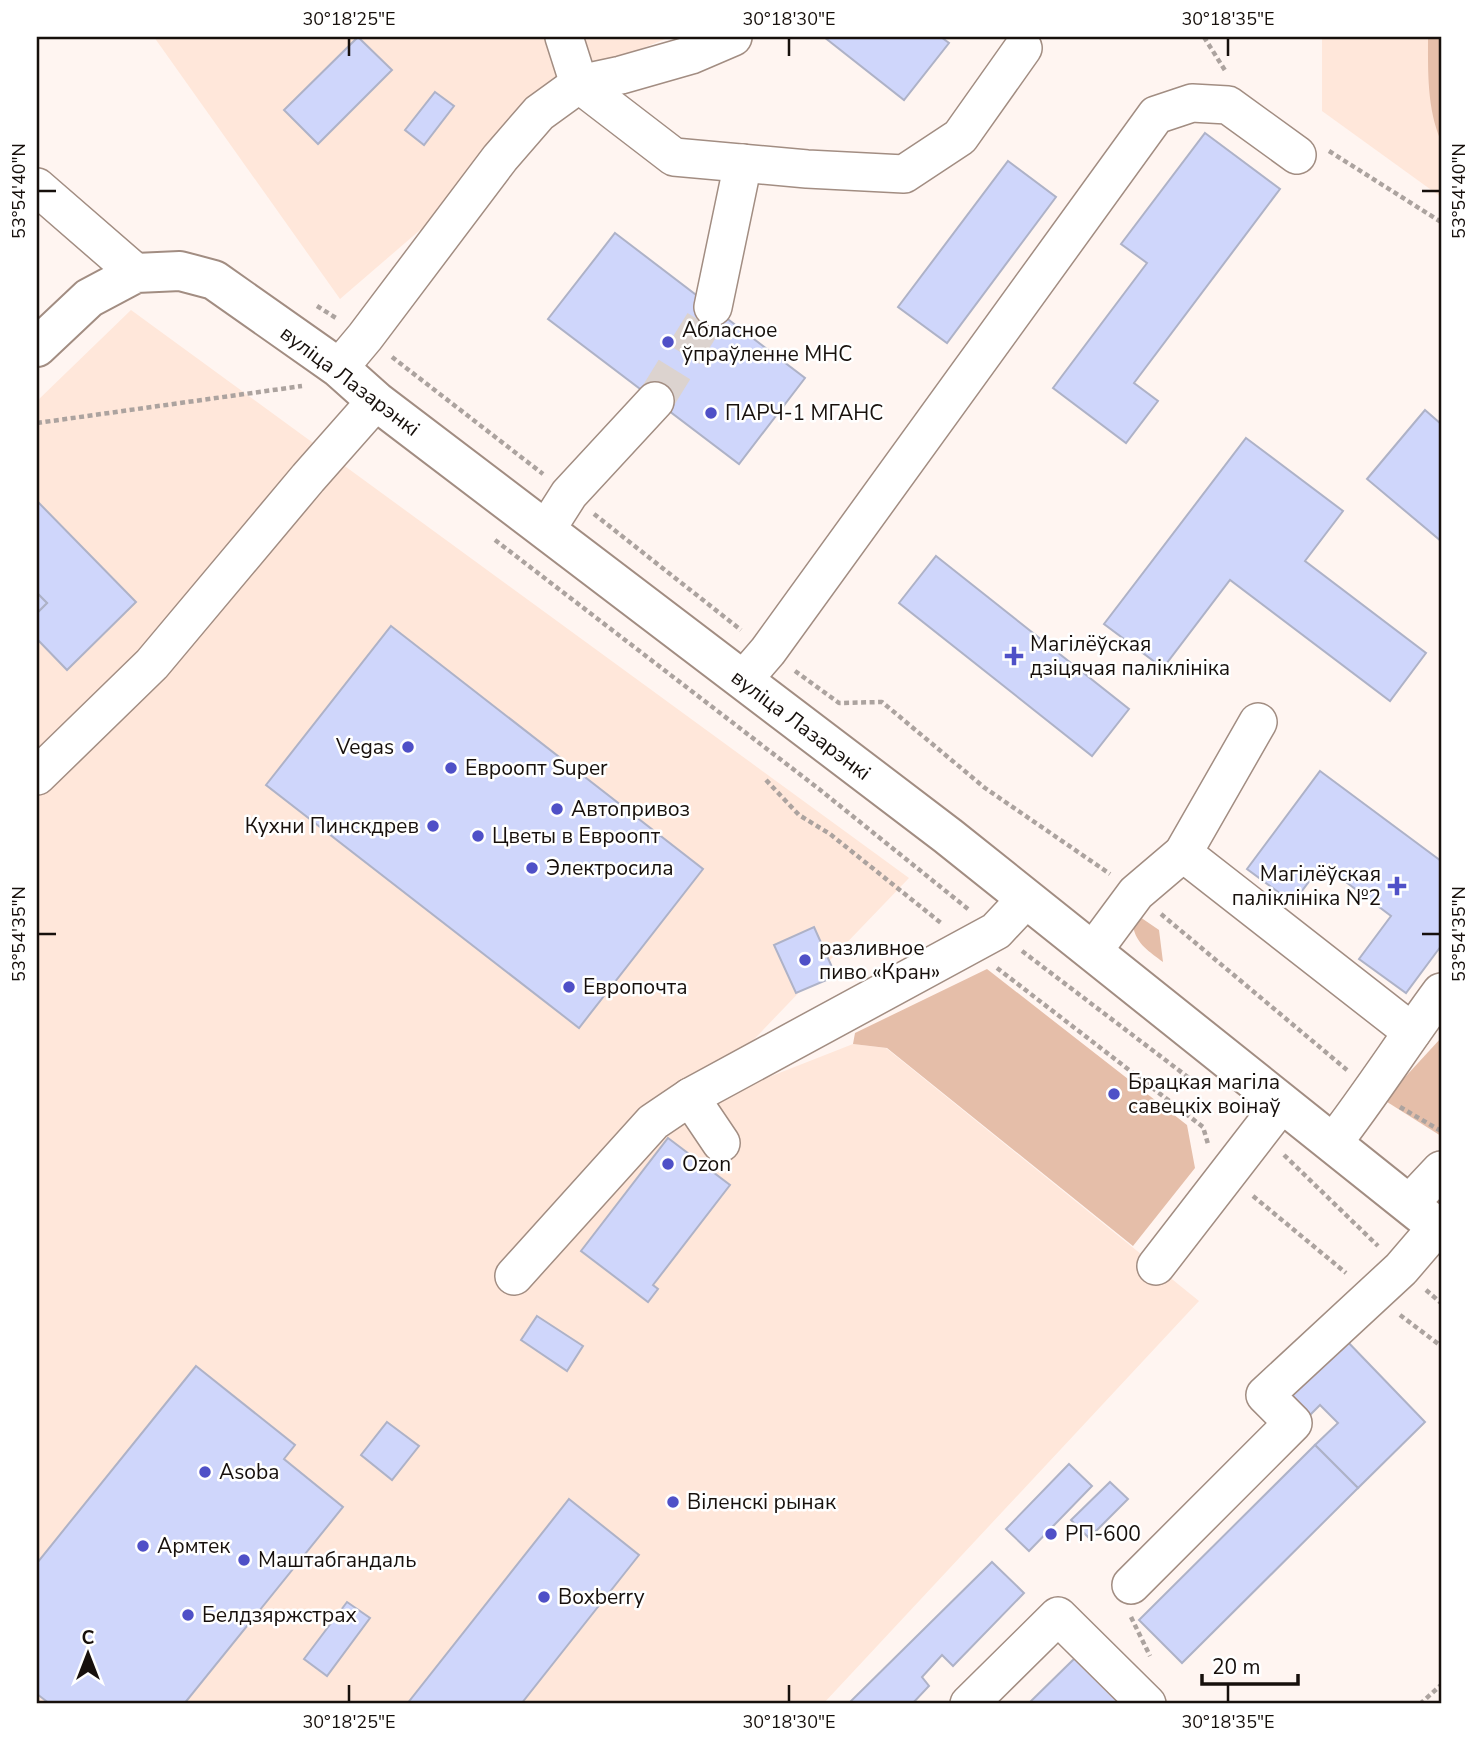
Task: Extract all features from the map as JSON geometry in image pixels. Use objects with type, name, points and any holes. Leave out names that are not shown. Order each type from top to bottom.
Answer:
[{"type":"main road","name":"вуліца Лазарэнкі","points":[[136,273],[180,271],[214,280],[339,368],[376,401],[948,836],[1093,951],[1271,1117],[1333,1143],[1429,1220]]},
{"type":"main road","points":[[37,347],[89,298],[136,273]]},
{"type":"lane","points":[[564,37],[579,84],[674,157],[904,174],[960,137],[1023,48]]},
{"type":"lane","points":[[339,368],[500,158],[539,113],[579,84],[691,55],[733,37]]},
{"type":"lane","points":[[743,680],[776,640],[1156,115],[1192,103],[1228,104],[1297,155]]},
{"type":"lane","points":[[713,307],[743,163]]},
{"type":"lane","points":[[37,187],[136,273]]},
{"type":"lane","points":[[37,776],[152,664],[376,401]]},
{"type":"lane","points":[[546,530],[569,494],[655,401]]},
{"type":"lane","points":[[1093,951],[1136,893],[1183,853],[1258,722]]},
{"type":"lane","points":[[1183,853],[1412,1032]]},
{"type":"lane","points":[[514,1276],[653,1122],[690,1097],[982,938],[1026,899]]},
{"type":"lane","points":[[1333,1143],[1373,1092],[1441,992]]},
{"type":"lane","points":[[690,1097],[721,1143]]},
{"type":"lane","points":[[1156,1266],[1271,1117]]},
{"type":"lane","points":[[1131,1585],[1293,1423],[1265,1395],[1401,1269],[1429,1220],[1441,1170]]},
{"type":"lane","points":[[969,1704],[1058,1616],[1147,1704]]},
{"type":"path","points":[[37,423],[301,385],[311,394]]},
{"type":"path","points":[[492,538],[820,789],[982,938],[1203,1127],[1215,1166],[1225,1176],[1441,1346]]},
{"type":"path","points":[[766,780],[799,815],[1194,1082]]},
{"type":"path","points":[[1271,1117],[1401,1269],[1441,1303]]},
{"type":"path","points":[[1131,1585],[1130,1620],[1154,1664]]},
{"type":"path","points":[[1420,1704],[1441,1685]]},
{"type":"shaded area","points":[[154,37],[670,37],[621,57],[340,299]]},
{"type":"shaded area","points":[[1322,37],[1441,37],[1441,197],[1322,111]]},
{"type":"shaded area","points":[[1428,37],[1441,37],[1441,141],[1431,103]]},
{"type":"shaded area","points":[[131,310],[909,878],[687,1109],[853,1044],[886,1048],[1199,1301],[823,1704],[37,1704],[37,401]]},
{"type":"shaded area","points":[[1140,917],[1159,930],[1163,962],[1137,938],[1133,926]]},
{"type":"shaded area","points":[[987,969],[1187,1125],[1195,1168],[1133,1246],[887,1048],[853,1044],[855,1033]]},
{"type":"shaded area","points":[[1441,1038],[1441,1136],[1384,1100]]},
{"type":"building","points":[[358,37],[392,70],[318,144],[284,110]]},
{"type":"building","points":[[824,37],[941,37],[949,43],[904,100]]},
{"type":"building","points":[[435,92],[454,106],[424,145],[405,130]]},
{"type":"building","points":[[1205,133],[1280,189],[1134,383],[1158,401],[1126,443],[1053,388],[1147,263],[1121,244]]},
{"type":"building","points":[[1008,161],[1056,197],[947,343],[898,307]]},
{"type":"building","name":"Абласное ўпраўленне МНС","points":[[615,233],[805,378],[739,464],[548,319]]},
{"type":"building","points":[[1425,410],[1441,424],[1441,541],[1367,479]]},
{"type":"building","points":[[1246,438],[1343,511],[1305,561],[1426,653],[1390,701],[1230,580],[1163,668],[1104,624]]},
{"type":"building","points":[[37,501],[136,602],[67,670],[37,639],[37,613],[47,603],[37,593]]},
{"type":"building","name":"Магілёўская дзіцячая паліклініка","points":[[936,556],[1129,709],[1092,756],[899,603]]},
{"type":"building","points":[[37,593],[47,603],[37,613]]},
{"type":"building","points":[[391,626],[703,869],[579,1028],[266,785]]},
{"type":"building","name":"Магілёўская паліклініка №2","points":[[1320,771],[1441,861],[1441,946],[1406,993],[1359,959],[1391,916],[1322,864],[1293,903],[1247,869]]},
{"type":"building","name":"разливное пиво «Кран»","points":[[814,927],[836,976],[796,993],[774,945]]},
{"type":"building","points":[[668,1138],[730,1185],[653,1285],[658,1289],[648,1302],[581,1251]]},
{"type":"building","points":[[537,1316],[583,1346],[567,1371],[521,1340]]},
{"type":"building","points":[[1344,1338],[1425,1422],[1358,1488],[1315,1445],[1338,1423],[1320,1405],[1310,1415],[1288,1392]]},
{"type":"building","points":[[196,1366],[295,1445],[284,1459],[343,1507],[184,1704],[50,1704],[37,1694],[37,1563]]},
{"type":"building","points":[[387,1422],[419,1446],[392,1480],[361,1455]]},
{"type":"building","points":[[1315,1445],[1358,1488],[1182,1663],[1139,1620]]},
{"type":"building","points":[[1069,1464],[1092,1486],[1029,1551],[1006,1529]]},
{"type":"building","points":[[1110,1482],[1128,1499],[1089,1538],[1071,1520]]},
{"type":"building","points":[[569,1499],[639,1555],[521,1704],[407,1704]]},
{"type":"building","points":[[992,1562],[1024,1593],[953,1666],[942,1655],[922,1677],[929,1686],[912,1704],[848,1704]]},
{"type":"building","points":[[347,1602],[370,1618],[327,1676],[304,1659]]},
{"type":"building","points":[[1075,1658],[1121,1704],[1028,1704]]},
{"type":"tunnel","points":[[655,401],[713,307]]},
{"type":"place","name":"Абласное ўпраўленне МНС","points":[[668,342]]},
{"type":"place","name":"ПАРЧ-1 МГАНС","points":[[711,413]]},
{"type":"place","name":"Магілёўская дзіцячая паліклініка","points":[[1014,656]]},
{"type":"place","name":"Vegas","points":[[408,747]]},
{"type":"place","name":"Евроопт Super","points":[[451,768]]},
{"type":"place","name":"Автопривоз","points":[[557,809]]},
{"type":"place","name":"Кухни Пинскдрев","points":[[433,826]]},
{"type":"place","name":"Цветы в Евроопт","points":[[478,836]]},
{"type":"place","name":"Электросила","points":[[532,868]]},
{"type":"place","name":"Магілёўская паліклініка №2","points":[[1397,886]]},
{"type":"place","name":"разливное пиво «Кран»","points":[[805,960]]},
{"type":"place","name":"Европочта","points":[[569,987]]},
{"type":"place","name":"Брацкая магіла савецкіх воінаў","points":[[1114,1094]]},
{"type":"place","name":"Ozon","points":[[668,1164]]},
{"type":"place","name":"Asoba","points":[[205,1472]]},
{"type":"place","name":"Віленскі рынак","points":[[673,1502]]},
{"type":"place","name":"РП-600","points":[[1051,1534]]},
{"type":"place","name":"Армтек","points":[[143,1546]]},
{"type":"place","name":"Маштабгандаль","points":[[244,1560]]},
{"type":"place","name":"Boxberry","points":[[544,1597]]},
{"type":"place","name":"Белдзяржстрах","points":[[188,1615]]}]
